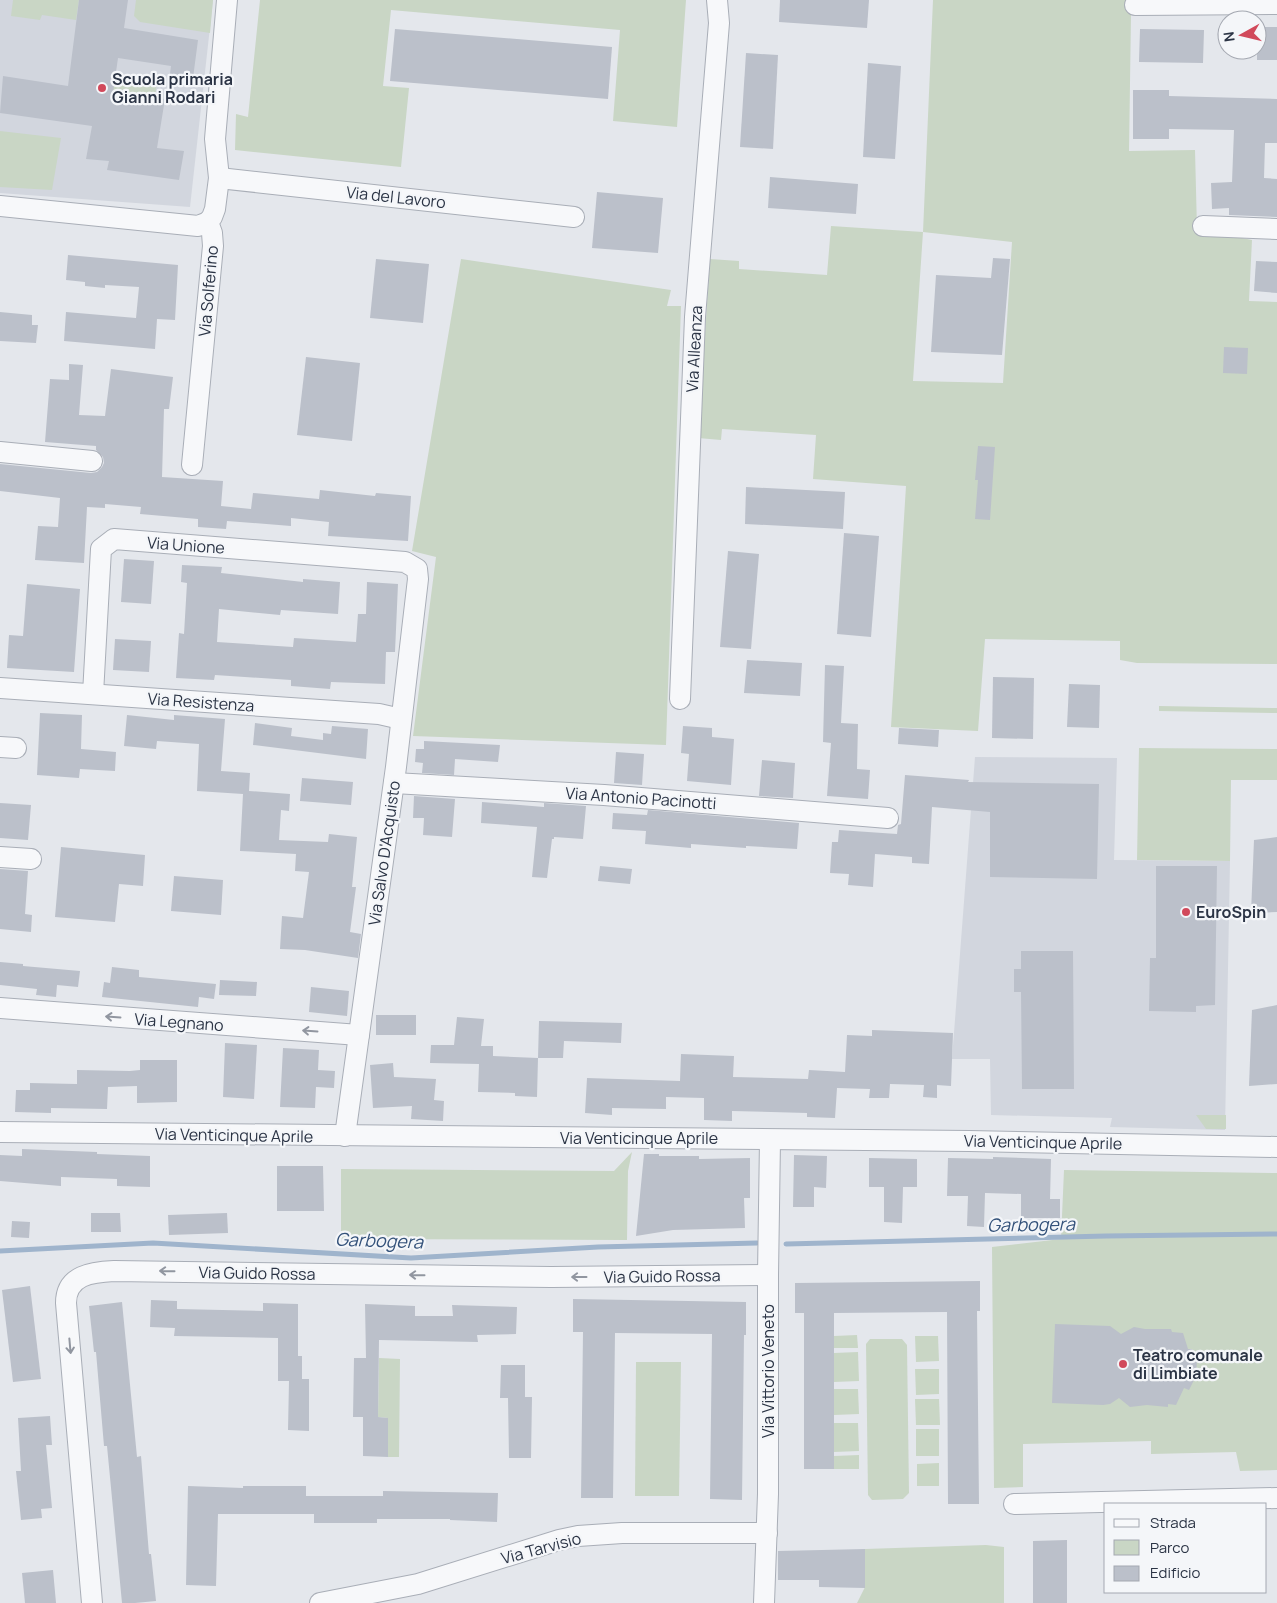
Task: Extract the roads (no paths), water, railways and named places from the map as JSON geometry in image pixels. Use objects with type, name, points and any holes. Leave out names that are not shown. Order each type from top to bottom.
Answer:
[{"type":"street","name":"Via Solferino","points":[[192,464],[213,246],[212,233],[208,222],[215,209],[218,178],[215,139],[227,0]]},
{"type":"street","name":"Via Alleanza","points":[[680,699],[695,316],[719,23],[717,0]]},
{"type":"street","points":[[1135,5],[1277,4]]},
{"type":"street","name":"Via del Lavoro","points":[[218,178],[574,217]]},
{"type":"street","points":[[0,206],[198,226],[208,222]]},
{"type":"street","points":[[1203,226],[1277,229]]},
{"type":"street","points":[[0,452],[92,460]]},
{"type":"street","name":"Via Unione","points":[[93,694],[101,549],[114,539],[405,562],[416,569]]},
{"type":"street","name":"Via Salvo D'Acquisto","points":[[345,1136],[394,783],[418,579],[416,569]]},
{"type":"street","name":"Via Resistenza","points":[[0,688],[380,714],[401,719]]},
{"type":"street","name":"Via Antonio Pacinotti","points":[[394,783],[604,795],[888,818]]},
{"type":"street","points":[[0,857],[31,859]]},
{"type":"street","name":"Via Legnano","points":[[0,1008],[358,1035]]},
{"type":"street","name":"Via Venticinque Aprile","points":[[0,1132],[969,1141],[1277,1146]]},
{"type":"street","name":"Via Vittorio Veneto","points":[[764,1603],[767,1533],[770,1140]]},
{"type":"street","name":"Via Guido Rossa","points":[[92,1603],[66,1302],[69,1288],[80,1277],[95,1272],[114,1271],[551,1277],[768,1275]]},
{"type":"street","points":[[1014,1504],[1277,1498]]},
{"type":"street","name":"Via Tarvisio","points":[[320,1603],[418,1584],[559,1540],[578,1536],[622,1533],[767,1533]]},
{"type":"waterway","name":"Garbogera","points":[[786,1244],[1277,1234]]},
{"type":"waterway","name":"Garbogera","points":[[0,1251],[153,1243],[411,1258],[598,1247],[757,1243]]},
{"type":"place","name":"Scuola primaria Gianni Rodari","points":[[102,88]]},
{"type":"place","name":"EuroSpin","points":[[1186,912]]},
{"type":"place","name":"Teatro comunale di Limbiate","points":[[1123,1364]]}]
